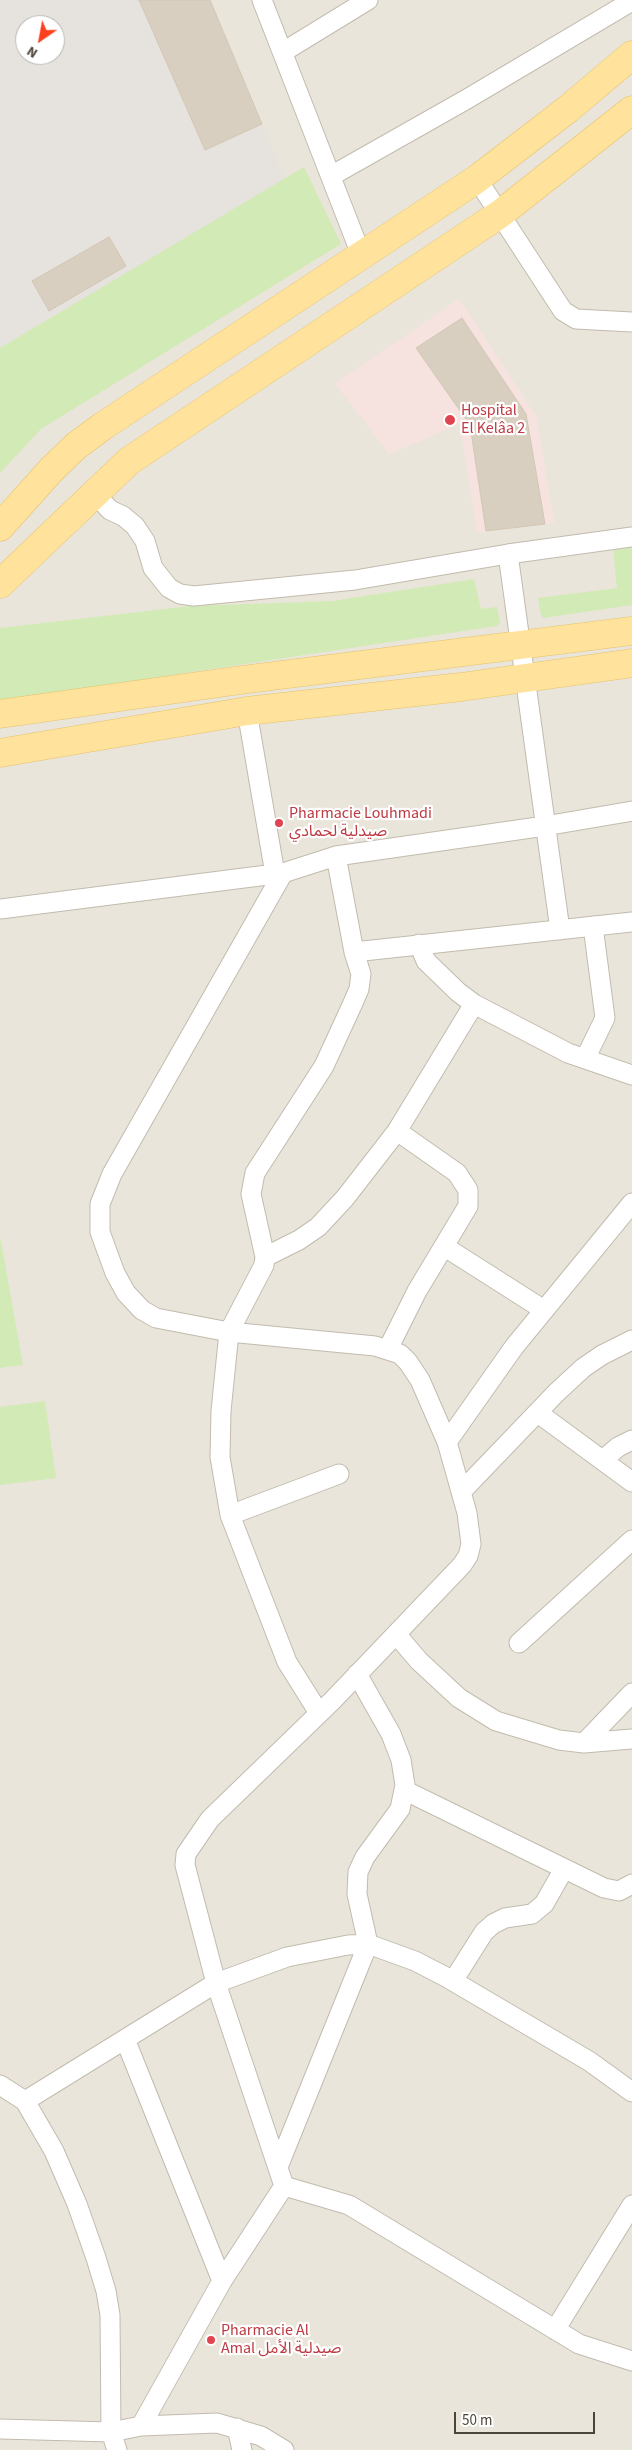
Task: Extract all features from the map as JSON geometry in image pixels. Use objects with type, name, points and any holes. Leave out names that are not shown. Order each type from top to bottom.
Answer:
[{"type":"main road","points":[[0,527],[52,469],[96,431],[362,257],[477,179],[568,109],[632,55]]},
{"type":"main road","points":[[0,584],[129,461],[500,214],[632,110]]},
{"type":"main road","points":[[0,714],[241,680],[632,631]]},
{"type":"main road","points":[[574,637],[582,670]]},
{"type":"main road","points":[[0,753],[247,710],[525,678],[632,663]]},
{"type":"street","points":[[262,0],[362,257]]},
{"type":"street","points":[[282,52],[368,0]]},
{"type":"street","points":[[331,176],[467,99],[632,1]]},
{"type":"street","points":[[477,179],[564,311],[576,319],[632,322]]},
{"type":"street","points":[[94,493],[110,510],[123,516],[135,526],[145,541],[154,568],[160,578],[169,588],[180,594],[217,595],[355,580],[508,554],[632,537]]},
{"type":"street","points":[[508,554],[560,930]]},
{"type":"street","points":[[247,710],[279,874],[112,1174],[100,1204],[100,1232],[104,1246],[126,1294],[138,1306],[156,1318],[229,1332],[375,1346],[388,1349],[408,1362],[420,1380],[447,1442],[461,1492],[470,1537],[468,1556],[462,1565],[319,1713],[210,1819],[186,1854],[185,1865],[216,1982],[284,2186]]},
{"type":"street","points":[[0,909],[279,874],[336,856],[546,826],[632,811]]},
{"type":"street","points":[[319,1713],[287,1662],[230,1515],[220,1457],[221,1411],[229,1332],[264,1265],[251,1194],[255,1173],[324,1066],[360,989],[360,974],[336,856]]},
{"type":"street","points":[[354,952],[632,922]]},
{"type":"street","points":[[585,1059],[605,1018],[593,926]]},
{"type":"street","points":[[419,944],[426,961],[458,992],[474,1004],[568,1053],[632,1075]]},
{"type":"street","points":[[264,1257],[299,1240],[318,1227],[345,1198],[397,1131],[474,1004]]},
{"type":"street","points":[[388,1349],[417,1291],[468,1206],[468,1190],[457,1174],[397,1131]]},
{"type":"street","points":[[447,1442],[514,1347],[544,1310],[629,1214]]},
{"type":"street","points":[[445,1247],[544,1310]]},
{"type":"street","points":[[461,1492],[583,1368],[602,1355],[632,1340]]},
{"type":"street","points":[[538,1413],[604,1459],[632,1482]]},
{"type":"street","points":[[604,1459],[618,1447],[632,1440]]},
{"type":"street","points":[[230,1515],[339,1474]]},
{"type":"street","points":[[519,1643],[632,1540]]},
{"type":"street","points":[[396,1634],[418,1661],[460,1698],[496,1721],[527,1732],[559,1740],[584,1742],[632,1739]]},
{"type":"street","points":[[278,2168],[368,1944],[357,1894],[358,1872],[365,1857],[400,1809],[404,1790],[401,1760],[391,1734],[357,1674]]},
{"type":"street","points":[[584,1742],[632,1693]]},
{"type":"street","points":[[404,1790],[604,1888],[619,1892],[632,1884]]},
{"type":"street","points":[[453,1981],[484,1932],[493,1924],[505,1918],[532,1914],[544,1904],[564,1869]]},
{"type":"street","points":[[25,2101],[216,1982],[287,1957],[348,1944],[368,1944],[415,1961],[453,1981],[589,2061],[632,2092]]},
{"type":"street","points":[[125,2039],[222,2281]]},
{"type":"street","points":[[0,2085],[25,2101],[54,2151],[77,2204],[106,2291],[110,2315],[112,2432],[117,2450]]},
{"type":"street","points":[[142,2426],[222,2281],[284,2186]]},
{"type":"street","points":[[284,2186],[349,2205],[579,2344],[632,2361]]},
{"type":"street","points":[[555,2330],[576,2300],[632,2205]]},
{"type":"street","points":[[0,2429],[112,2432],[142,2426],[217,2423],[261,2436],[284,2450]]},
{"type":"street","points":[[237,2428],[242,2450]]},
{"type":"shaded area","points":[[0,0],[632,0],[632,2450],[0,2450]]},
{"type":"shaded area","points":[[0,0],[210,0],[285,179],[0,348]]},
{"type":"shaded area","name":"Hospital El Kelâa 2","points":[[459,299],[536,416],[554,523],[477,533],[460,424],[389,454],[335,383]]},
{"type":"green space","points":[[304,167],[341,244],[41,429],[0,473],[0,348]]},
{"type":"green space","points":[[632,546],[632,605],[544,618],[541,616],[538,598],[617,588],[613,549]]},
{"type":"green space","points":[[474,579],[481,609],[497,607],[500,623],[496,626],[0,701],[0,628],[190,606],[332,601]]},
{"type":"green space","points":[[0,1236],[23,1365],[0,1368]]},
{"type":"green space","points":[[45,1401],[56,1478],[0,1485],[0,1407]]},
{"type":"building","points":[[139,0],[210,0],[262,124],[205,150]]},
{"type":"building","points":[[109,237],[126,266],[49,311],[32,281]]},
{"type":"building","points":[[462,318],[526,414],[545,524],[486,531],[470,425],[416,348]]},
{"type":"place","name":"Hospital El Kelâa 2","points":[[450,420]]},
{"type":"place","name":"Pharmacie Louhmadi صيدلية لحمادي","points":[[279,823]]},
{"type":"place","name":"Pharmacie Al Amal صيدلية الأمل","points":[[211,2340]]}]
